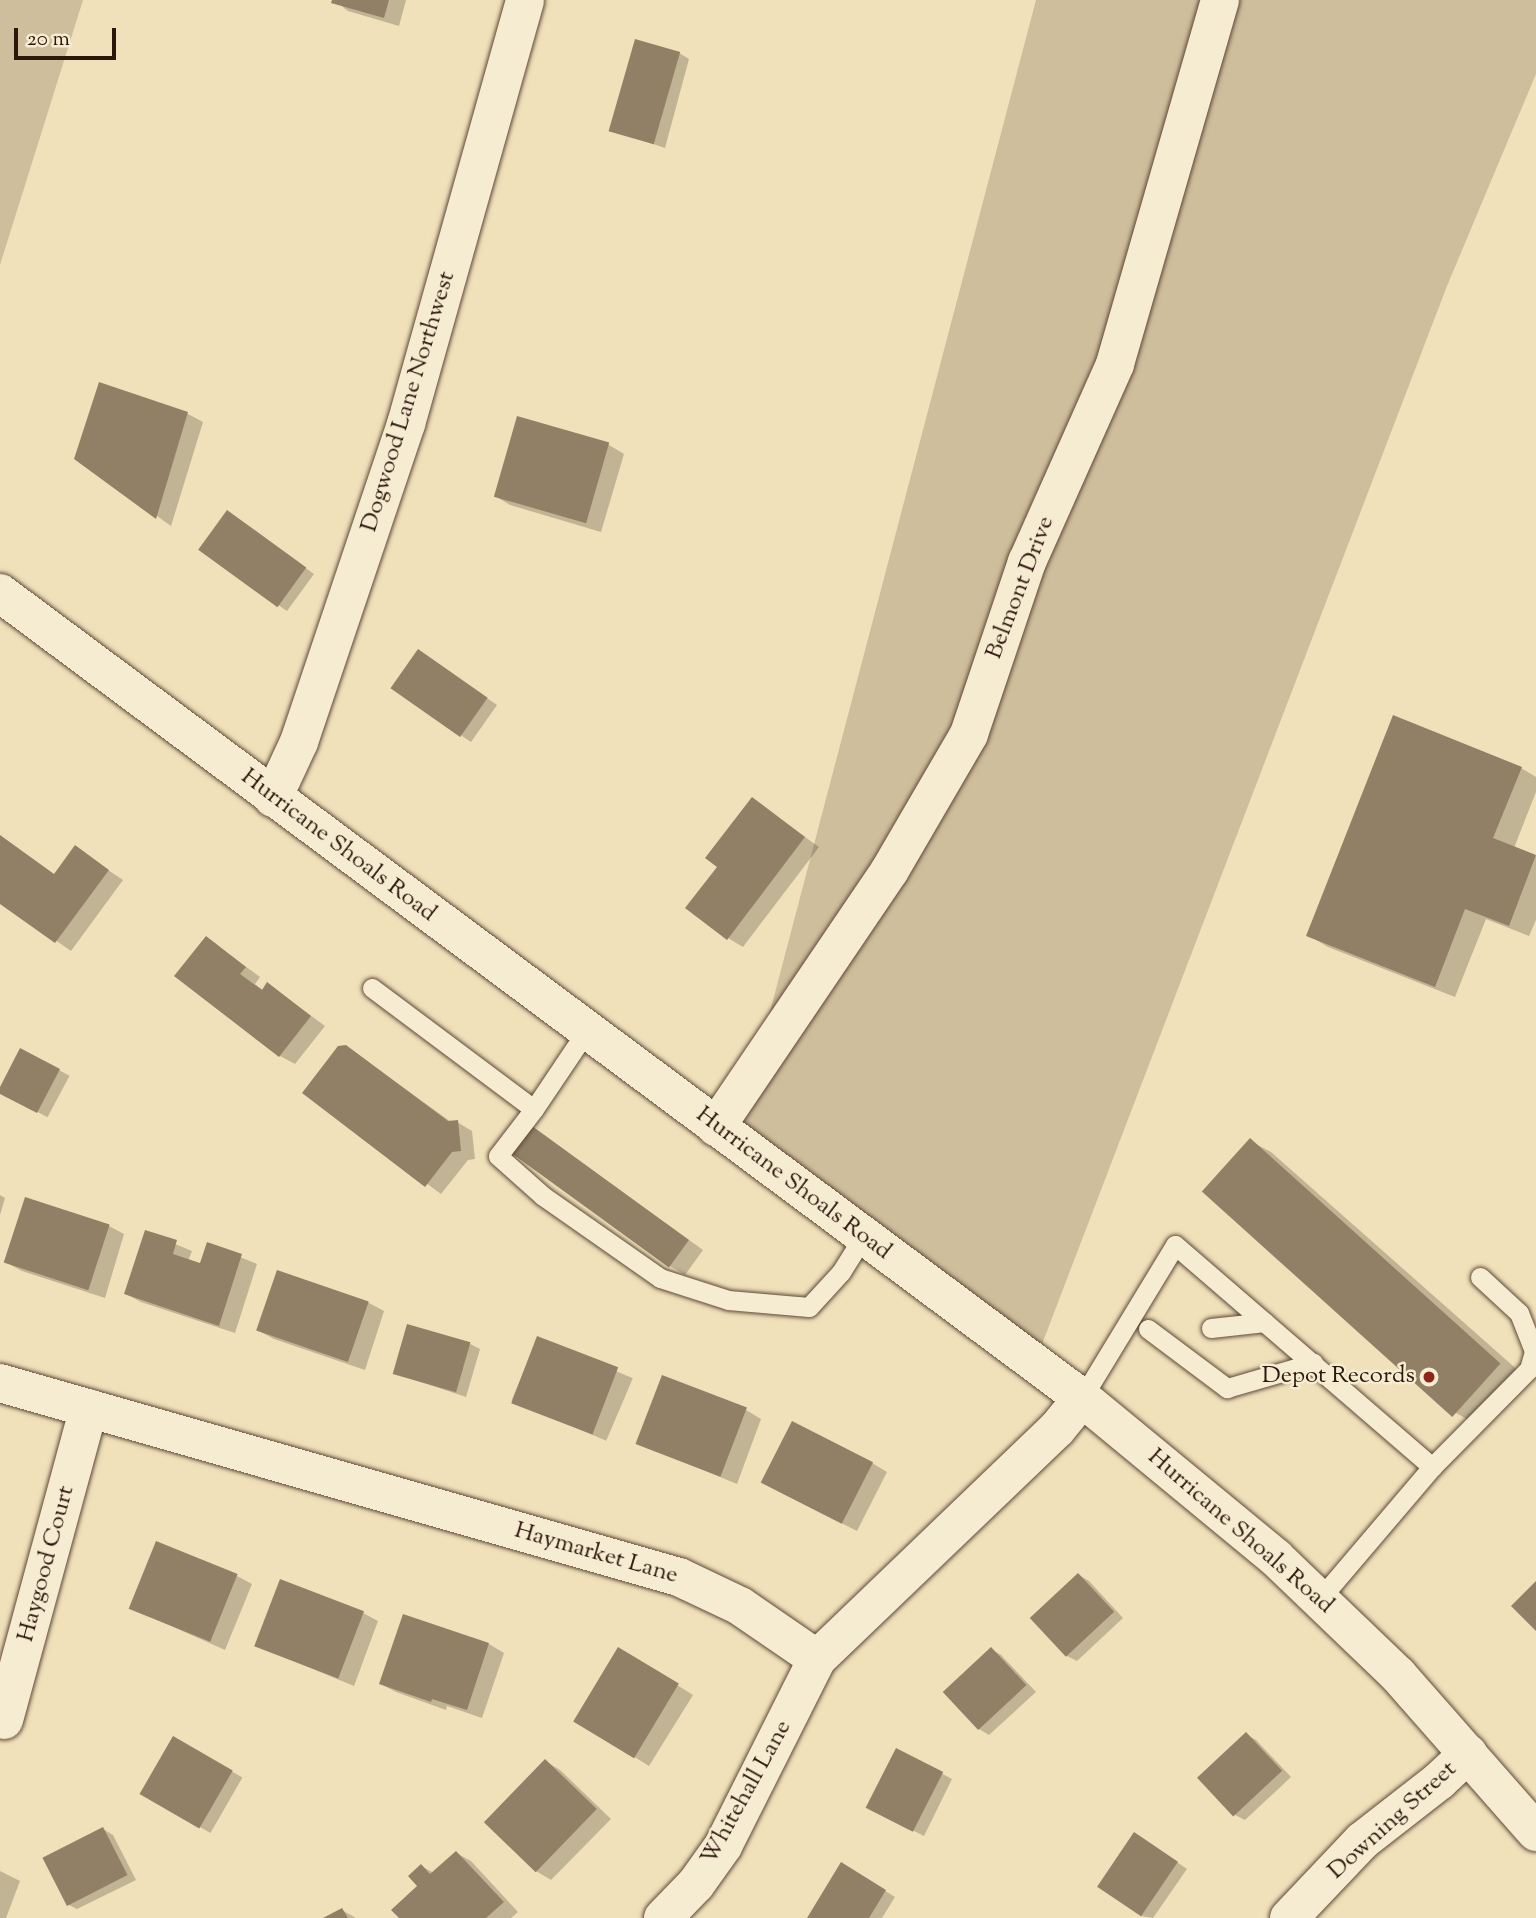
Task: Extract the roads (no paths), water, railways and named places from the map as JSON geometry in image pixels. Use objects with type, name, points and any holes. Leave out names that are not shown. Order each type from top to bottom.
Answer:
[{"type":"street","name":"Dogwood Lane Northwest","points":[[273,798],[299,742],[406,424],[525,0]]},
{"type":"street","name":"Belmont Drive","points":[[716,1127],[890,870],[969,734],[1027,562],[1115,364],[1220,0]]},
{"type":"street","name":"Hurricane Shoals Road","points":[[0,593],[1082,1398],[1276,1558],[1398,1675],[1536,1832]]},
{"type":"street","name":"Haymarket Lane","points":[[0,1382],[679,1577],[740,1606],[817,1660]]},
{"type":"street","points":[[817,1660],[1057,1429],[1082,1398]]},
{"type":"street","name":"Haygood Court","points":[[4,1720],[89,1408]]},
{"type":"street","name":"Whitehall Lane","points":[[663,1918],[696,1884],[723,1846],[817,1660]]},
{"type":"street","name":"Downing Street","points":[[1289,1918],[1362,1841],[1468,1754]]},
{"type":"lane","points":[[372,988],[534,1109]]},
{"type":"lane","points":[[587,1030],[534,1109],[498,1156],[543,1196],[660,1278],[727,1300],[810,1307],[841,1272],[863,1237]]},
{"type":"lane","points":[[1082,1398],[1175,1245],[1432,1467]]},
{"type":"lane","points":[[1319,1600],[1432,1467],[1529,1369],[1534,1351],[1519,1313],[1480,1277]]},
{"type":"lane","points":[[1211,1328],[1265,1322]]},
{"type":"lane","points":[[1122,1332],[1174,1328]]},
{"type":"lane","points":[[1148,1329],[1227,1388],[1314,1363]]},
{"type":"place","name":"Depot Records","points":[[1429,1377]]}]
